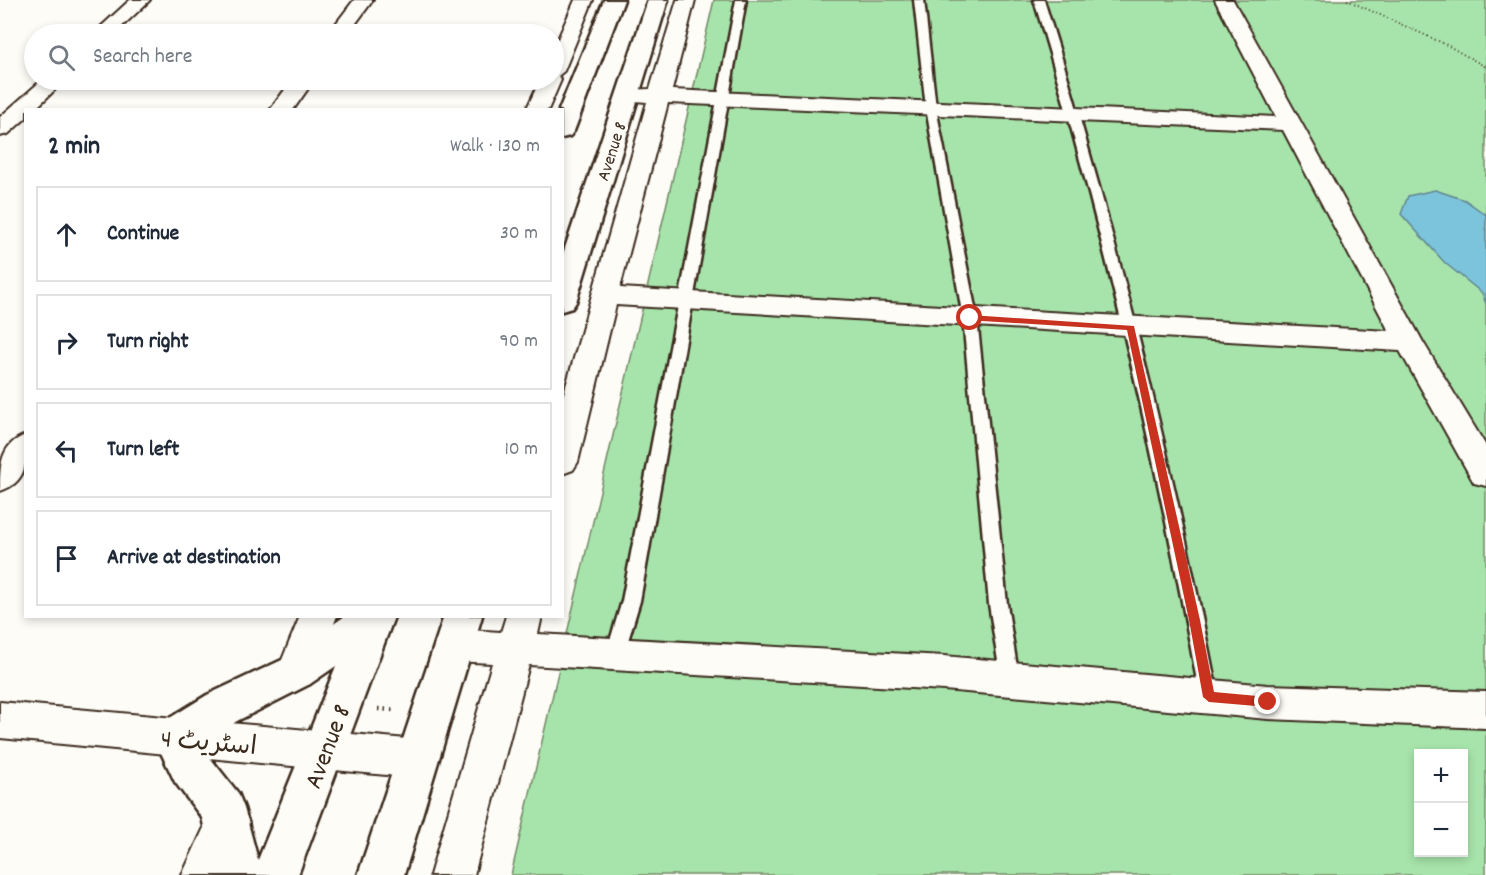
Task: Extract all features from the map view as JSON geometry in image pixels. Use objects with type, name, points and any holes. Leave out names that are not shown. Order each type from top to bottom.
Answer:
[{"type":"main road","points":[[564,126],[614,0]]},
{"type":"main road","name":"Avenue 8","points":[[564,296],[658,0]]},
{"type":"main road","points":[[239,875],[228,823],[222,808],[190,768],[175,738],[222,708],[296,672],[374,618]]},
{"type":"main road","name":"Avenue 8","points":[[275,875],[375,618]]},
{"type":"main road","points":[[381,875],[458,631]]},
{"type":"street","points":[[114,24],[141,0]]},
{"type":"street","points":[[346,24],[364,0]]},
{"type":"street","points":[[564,47],[584,0]]},
{"type":"street","points":[[564,454],[604,296],[686,0]]},
{"type":"street","points":[[1224,0],[1409,342],[1486,474]]},
{"type":"street","points":[[0,129],[43,90]]},
{"type":"street","points":[[282,108],[296,90]]},
{"type":"street","points":[[538,108],[546,90]]},
{"type":"street","points":[[629,95],[1293,124]]},
{"type":"street","points":[[604,296],[1131,328],[1409,342]]},
{"type":"street","points":[[0,479],[24,449]]},
{"type":"street","points":[[296,672],[318,618]]},
{"type":"street","points":[[458,631],[519,633],[615,654],[944,673],[1268,702],[1486,710]]},
{"type":"street","points":[[452,875],[519,633]]},
{"type":"street","name":"اسٹریٹ 4","points":[[0,720],[323,752],[418,759]]},
{"type":"street","points":[[204,875],[228,823]]},
{"type":"lane","points":[[615,654],[631,601],[741,0]]},
{"type":"lane","points":[[920,0],[931,108],[970,318],[998,604],[1010,680]]},
{"type":"lane","points":[[1039,0],[1076,114],[1131,328],[1195,620],[1209,697]]},
{"type":"path","points":[[1347,0],[1445,44],[1486,67]]},
{"type":"path","points":[[341,706],[432,712]]},
{"type":"green space","points":[[714,0],[1486,0],[1486,875],[511,875]]},
{"type":"water","points":[[1435,190],[1465,200],[1486,215],[1486,304],[1482,293],[1445,263],[1401,214],[1408,196]]},
{"type":"route","points":[[970,318],[1131,328],[1195,620],[1209,697],[1268,702]]}]
